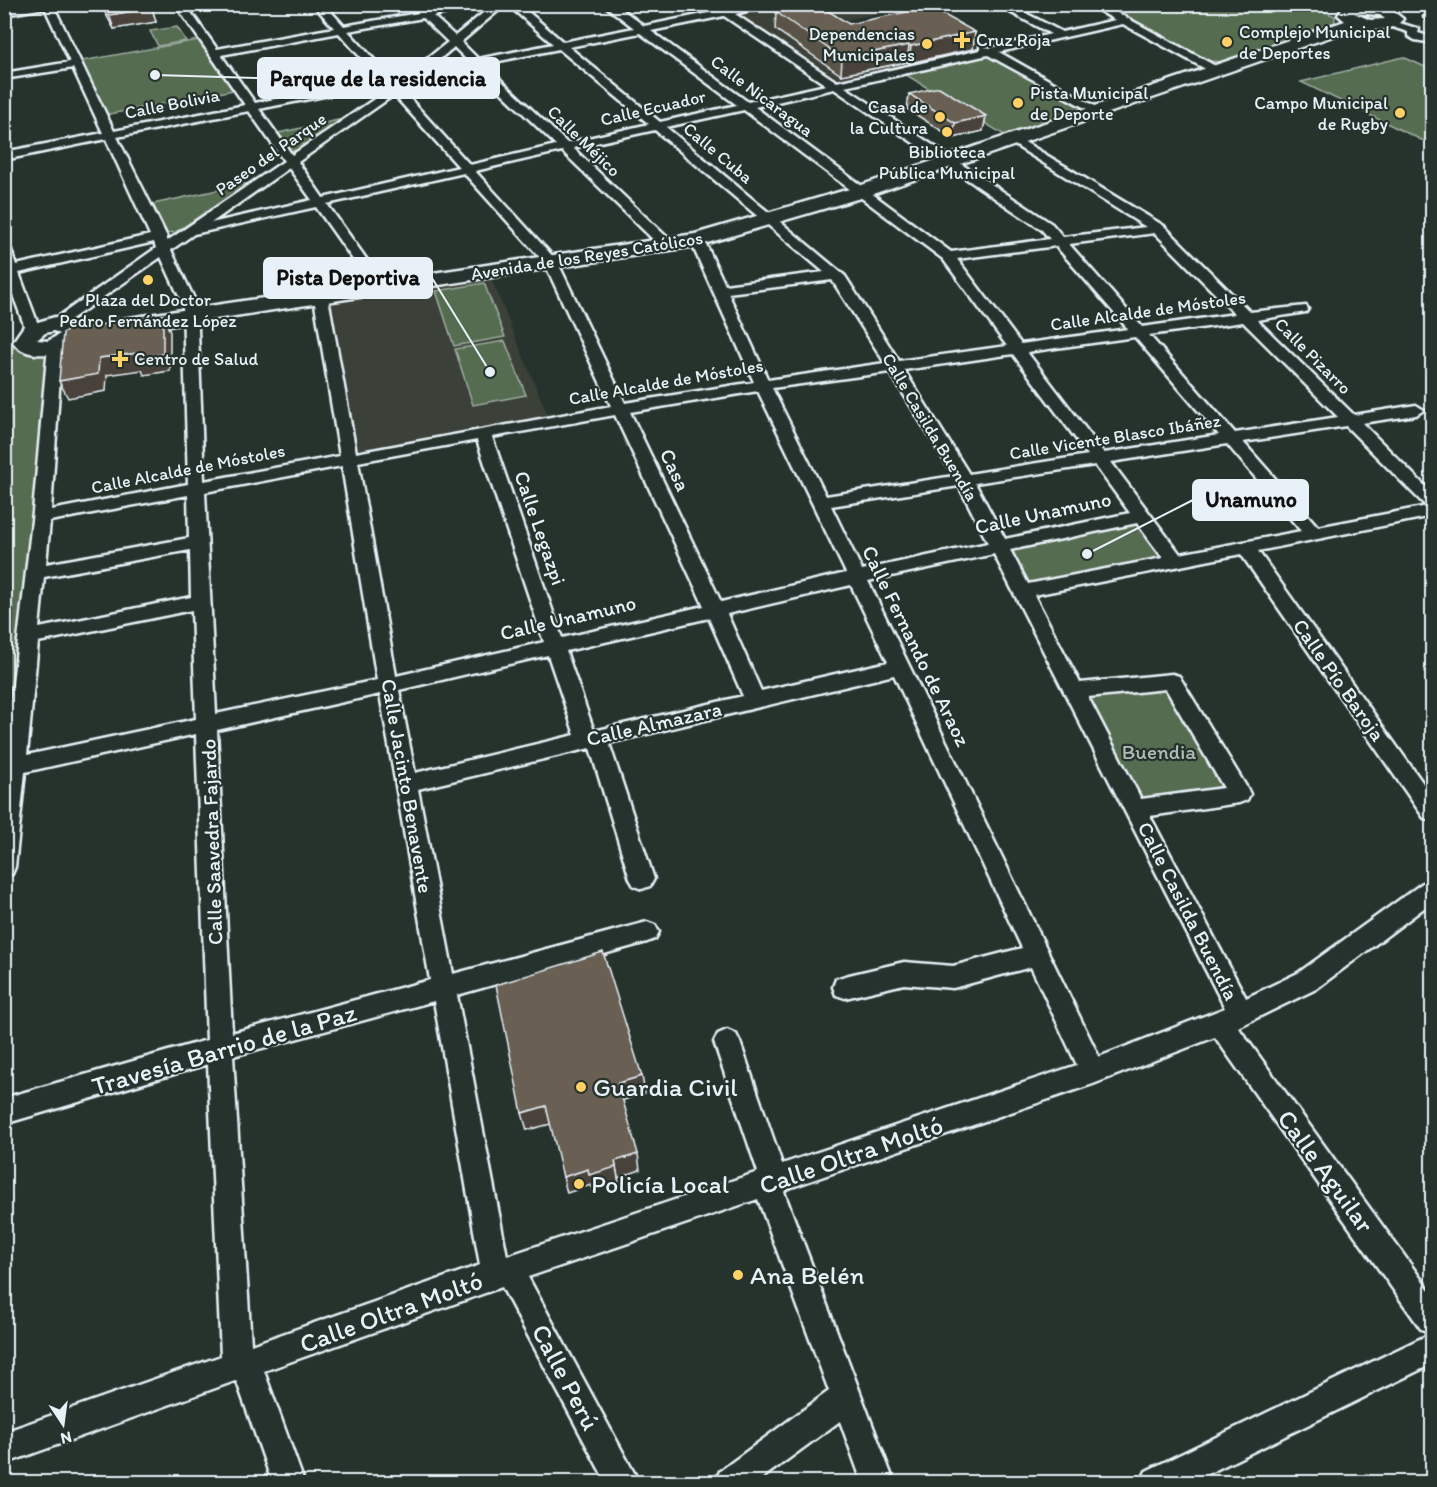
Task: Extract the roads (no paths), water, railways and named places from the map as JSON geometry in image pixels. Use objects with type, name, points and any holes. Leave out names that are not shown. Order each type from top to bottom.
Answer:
[{"type":"main road","points":[[1389,18],[1407,4]]},
{"type":"main road","name":"Avenida de los Reyes Católicos","points":[[55,335],[189,318],[697,240],[860,192],[1358,22],[1349,18],[1345,13],[1359,8],[1389,18]]},
{"type":"street","points":[[4,12],[53,4]]},
{"type":"street","points":[[180,4],[380,288]]},
{"type":"street","name":"Casa","points":[[318,4],[550,261],[715,609],[755,700]]},
{"type":"street","name":"Calle Méjico","points":[[415,4],[667,245]]},
{"type":"street","points":[[214,53],[482,4]]},
{"type":"street","name":"Paseo del Parque","points":[[55,335],[162,243],[191,231],[291,163],[392,85],[416,74],[501,4]]},
{"type":"street","name":"Calle Cuba","points":[[512,4],[769,219]]},
{"type":"street","name":"Calle Nicaragua","points":[[608,4],[948,256],[1176,562]]},
{"type":"street","points":[[713,4],[1047,227],[1314,534]]},
{"type":"street","points":[[416,74],[770,4]]},
{"type":"street","points":[[904,4],[945,27]]},
{"type":"street","points":[[1000,4],[1060,35]]},
{"type":"street","points":[[1093,4],[1217,71]]},
{"type":"street","name":"Calle Saavedra Fajardo","points":[[48,5],[190,305],[220,1048],[242,1365],[288,1482]]},
{"type":"street","points":[[1432,15],[1429,17],[1432,21]]},
{"type":"street","points":[[1389,18],[1415,31],[1432,32]]},
{"type":"street","name":"Calle Ecuador","points":[[191,231],[1123,21]]},
{"type":"street","points":[[1415,31],[1412,34],[1416,37],[1432,40]]},
{"type":"street","points":[[971,41],[1098,112]]},
{"type":"street","points":[[4,76],[76,64]]},
{"type":"street","name":"Calle Bolivia","points":[[4,156],[252,107],[392,85]]},
{"type":"street","name":"Calle Pizarro","points":[[1014,141],[1159,230],[1432,502]]},
{"type":"street","name":"Calle Casilda Buendía","points":[[769,219],[836,275],[965,480],[1135,809],[1230,1018]]},
{"type":"street","points":[[948,256],[1159,230]]},
{"type":"street","name":"Calle Fernando de Araoz","points":[[697,240],[763,384],[1093,1072]]},
{"type":"street","points":[[8,271],[162,243]]},
{"type":"street","points":[[4,250],[8,271],[55,335],[42,517],[29,637],[10,767],[4,867]]},
{"type":"street","points":[[721,290],[836,275]]},
{"type":"street","name":"Calle Jacinto Benavente","points":[[321,298],[444,988],[502,1273]]},
{"type":"street","name":"Calle Alcalde de Móstoles","points":[[42,517],[763,384],[1301,309]]},
{"type":"street","name":"Calle Vicente Blasco Ibáñez","points":[[820,502],[1416,410]]},
{"type":"street","name":"Calle Legazpi","points":[[483,434],[642,879]]},
{"type":"street","points":[[1023,591],[1432,511]]},
{"type":"street","name":"Calle Unamuno","points":[[10,767],[857,577],[1142,516]]},
{"type":"street","points":[[36,572],[199,542]]},
{"type":"street","name":"Calle Pío Baroja","points":[[1246,548],[1432,812]]},
{"type":"street","points":[[29,637],[202,601]]},
{"type":"street","name":"Calle Almazara","points":[[407,783],[900,666]]},
{"type":"street","name":"Calle Casilda Buendía","points":[[1075,692],[1172,681],[1239,794],[1135,809]]},
{"type":"street","name":"Calle Oltra Moltó","points":[[4,1448],[502,1273],[1093,1072],[1230,1018],[1307,981],[1432,889]]},
{"type":"street","name":"Travesía Barrio de la Paz","points":[[4,1111],[220,1048],[647,932]]},
{"type":"street","points":[[845,987],[904,973],[953,978],[1037,955]]},
{"type":"street","name":"Calle Aguilar","points":[[1230,1018],[1432,1318]]},
{"type":"street","points":[[727,1042],[771,1183],[878,1482]]},
{"type":"street","name":"Calle Perú","points":[[502,1273],[623,1482]]},
{"type":"street","points":[[1157,1482],[1432,1348]]},
{"type":"street","points":[[731,1482],[846,1397]]},
{"type":"place","name":"Cruz Roja","points":[[962,40]]},
{"type":"place","name":"Complejo Municipal de Deportes","points":[[1227,42]]},
{"type":"place","name":"Dependencias Municipales","points":[[927,44]]},
{"type":"place","name":"Parque de la residencia","points":[[155,75]]},
{"type":"place","name":"Pista Municipal de Deporte","points":[[1018,103]]},
{"type":"place","name":"Campo Municipal de Rugby","points":[[1400,113]]},
{"type":"place","name":"Casa de la Cultura","points":[[940,117]]},
{"type":"place","name":"Biblioteca Pública Municipal","points":[[947,132]]},
{"type":"place","name":"Plaza del Doctor Pedro Fernández López","points":[[148,280]]},
{"type":"place","name":"Centro de Salud","points":[[120,359]]},
{"type":"place","name":"Pista Deportiva","points":[[490,372]]},
{"type":"place","name":"Unamuno","points":[[1087,554]]},
{"type":"place","name":"Guardia Civil","points":[[581,1087]]},
{"type":"place","name":"Policía Local","points":[[579,1184]]},
{"type":"place","name":"Ana Belén","points":[[738,1275]]},
{"type":"park label","name":"Buendia","points":[[1159,752]]}]
